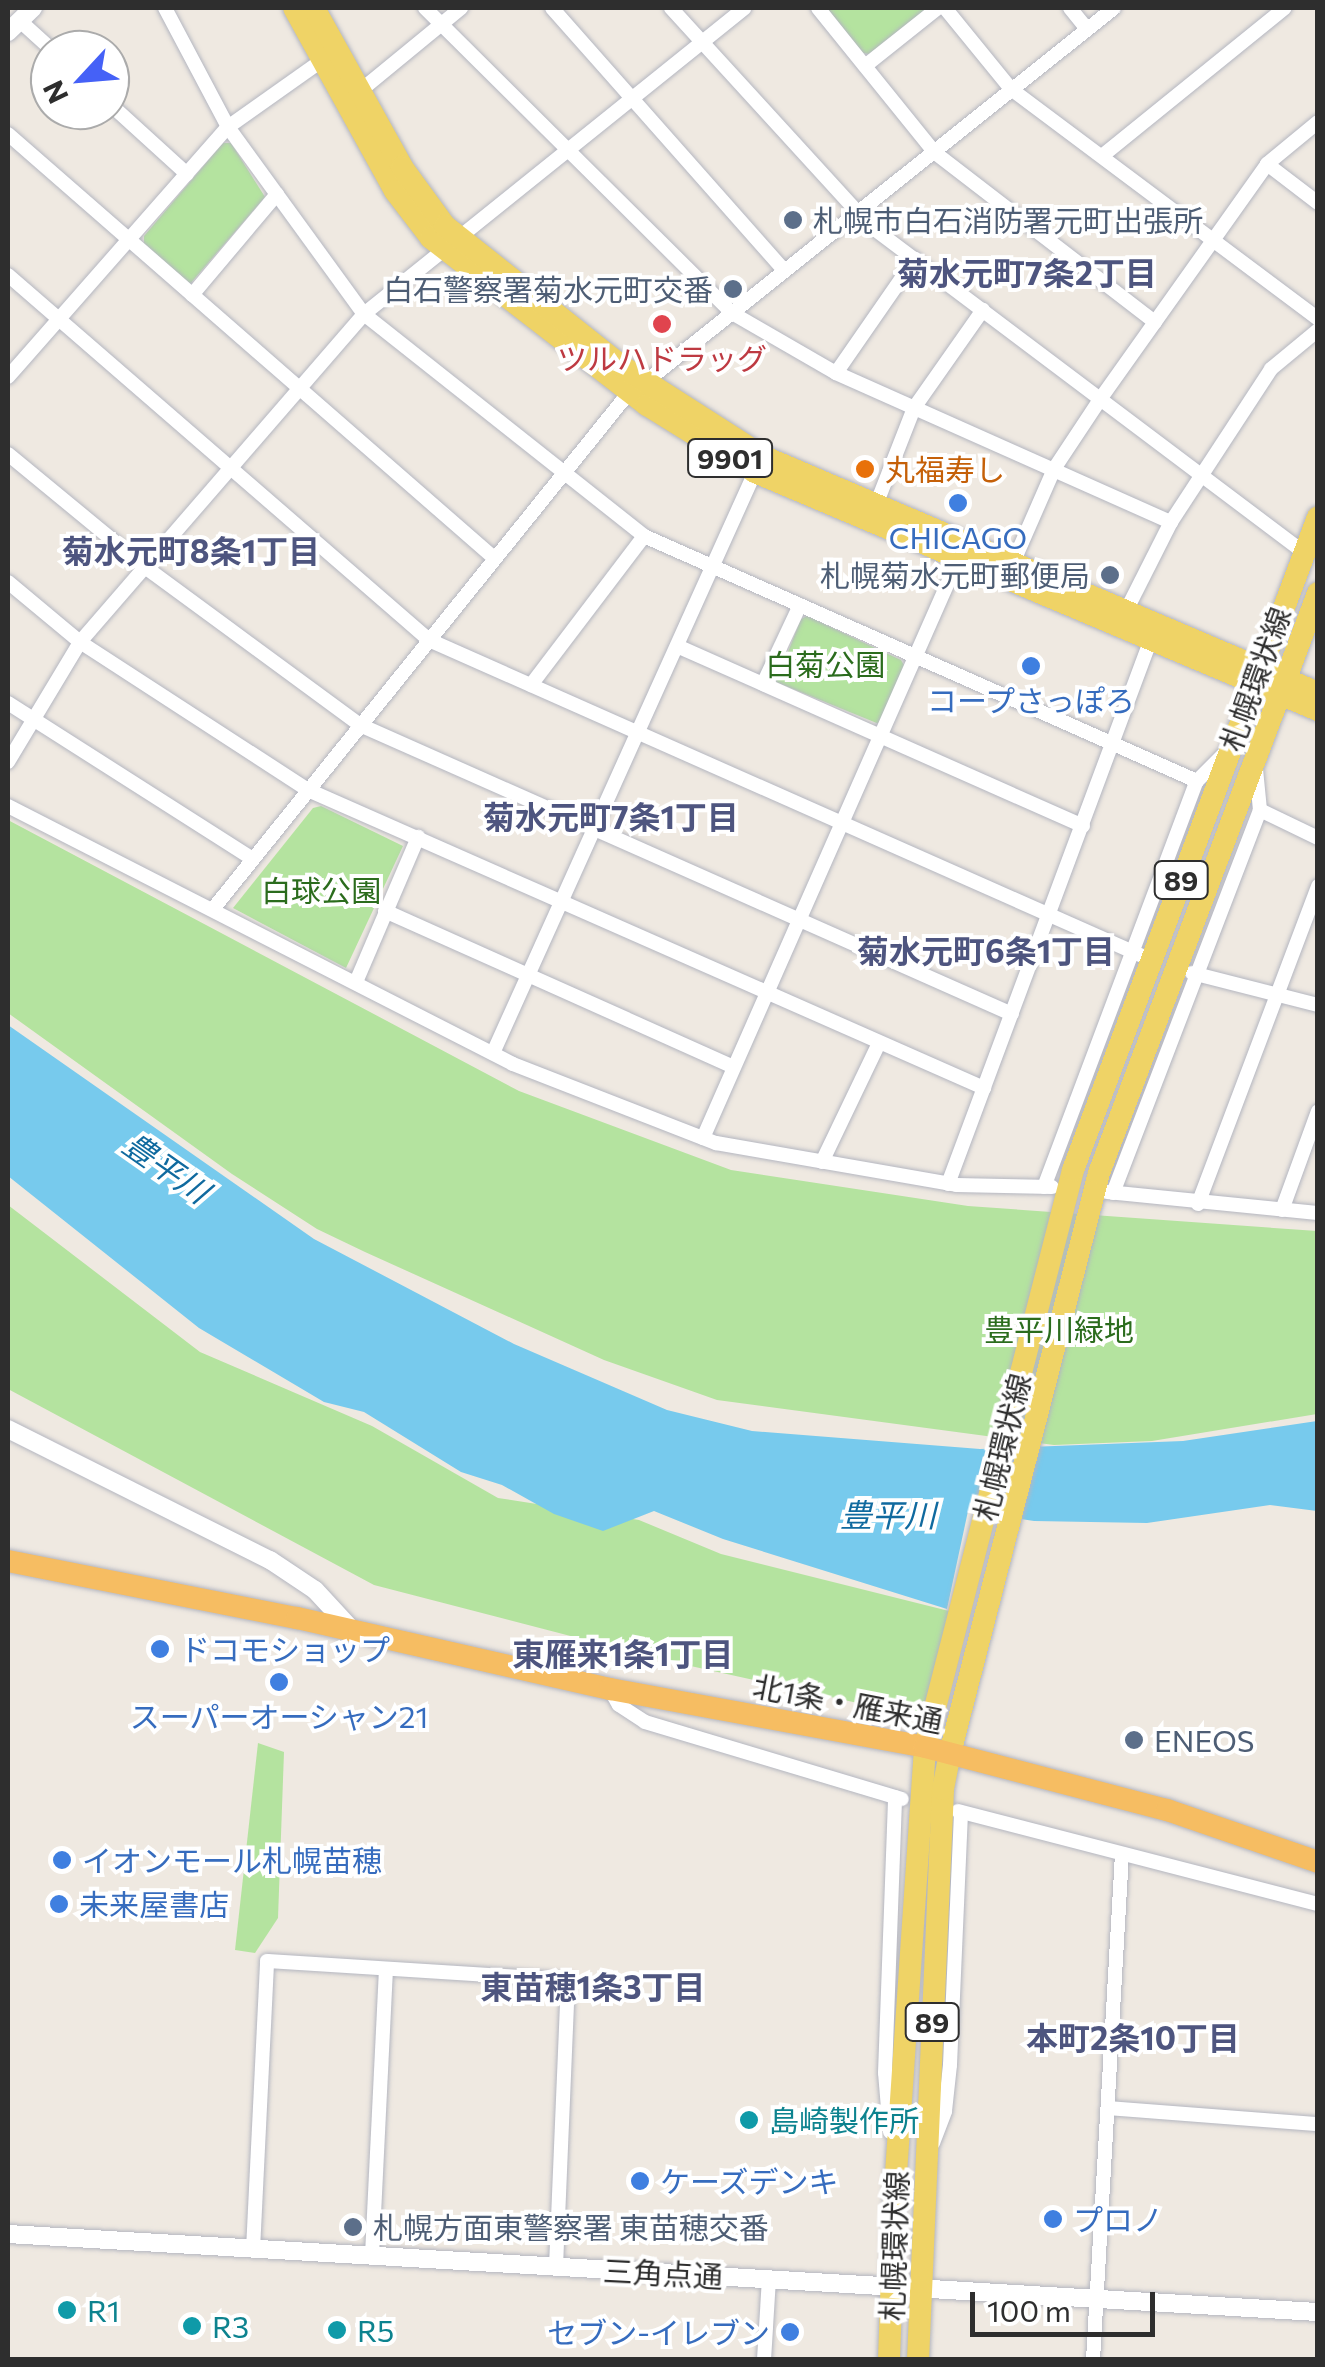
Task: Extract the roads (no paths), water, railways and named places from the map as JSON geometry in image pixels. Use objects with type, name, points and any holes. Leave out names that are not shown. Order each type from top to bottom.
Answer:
[{"type":"highway","name":"北1条・雁来通","points":[[8,1561],[610,1690],[925,1747],[1167,1810],[1318,1862]]},
{"type":"main road","name":"9901","points":[[294,8],[360,90],[451,244]]},
{"type":"main road","name":"9901","points":[[314,8],[330,55],[395,191],[451,244],[756,472],[962,550],[1013,562],[1126,611],[1255,677]]},
{"type":"main road","name":"9901","points":[[640,388],[762,456],[876,505],[1151,640],[1282,688],[1318,710]]},
{"type":"main road","name":"札幌環状線","points":[[918,2360],[943,1789],[950,1753],[951,1699],[1073,1170],[1302,551],[1318,518]]},
{"type":"main road","name":"札幌環状線","points":[[890,2360],[890,2286],[925,1747],[951,1699],[1099,1173],[1318,593]]},
{"type":"main road","name":"9901","points":[[1282,688],[1318,692]]},
{"type":"street","points":[[165,8],[228,127],[364,314],[644,536],[1197,781]]},
{"type":"street","points":[[425,8],[732,313],[836,373],[1171,522]]},
{"type":"street","points":[[360,90],[461,8]]},
{"type":"street","points":[[552,8],[785,271]]},
{"type":"street","points":[[671,8],[856,214],[1302,551]]},
{"type":"street","points":[[8,762],[80,642],[364,314],[744,8]]},
{"type":"street","points":[[818,8],[934,152],[1154,322]]},
{"type":"street","points":[[865,66],[942,8],[1011,89],[1318,319]]},
{"type":"street","points":[[1070,8],[1087,30]]},
{"type":"street","points":[[213,909],[564,472],[640,388],[1114,8]]},
{"type":"street","points":[[1102,156],[1285,8]]},
{"type":"street","points":[[8,377],[228,127],[330,55]]},
{"type":"street","points":[[130,122],[186,174]]},
{"type":"street","points":[[1013,562],[1054,469],[1154,322],[1267,164],[1318,122]]},
{"type":"street","points":[[8,134],[494,558]]},
{"type":"street","points":[[1267,164],[1318,202]]},
{"type":"street","points":[[192,295],[277,194]]},
{"type":"street","points":[[836,373],[915,259]]},
{"type":"street","points":[[8,274],[429,640],[1137,953]]},
{"type":"street","points":[[876,505],[914,408],[983,310]]},
{"type":"street","points":[[1126,611],[1171,522],[1271,369],[1318,330]]},
{"type":"street","points":[[8,454],[145,567],[360,726],[1012,1014]]},
{"type":"street","points":[[492,1053],[531,975],[756,472]]},
{"type":"street","points":[[532,685],[644,536]]},
{"type":"street","points":[[703,1138],[962,550]]},
{"type":"street","points":[[8,582],[80,642],[308,790],[984,1088]]},
{"type":"street","points":[[763,684],[800,605]]},
{"type":"street","points":[[948,1184],[1151,640]]},
{"type":"street","points":[[677,646],[1082,826]]},
{"type":"street","points":[[8,703],[253,860]]},
{"type":"street","points":[[8,806],[492,1053],[703,1138],[948,1184],[1048,1187],[1197,781],[1232,746]]},
{"type":"street","points":[[1256,763],[1260,810],[1110,1193],[1318,1213]]},
{"type":"street","points":[[1260,810],[1318,838]]},
{"type":"street","points":[[356,982],[418,837]]},
{"type":"street","points":[[1198,1204],[1318,886]]},
{"type":"street","points":[[384,911],[733,1067]]},
{"type":"street","points":[[1193,973],[1318,1005]]},
{"type":"street","points":[[822,1162],[879,1043]]},
{"type":"street","points":[[1282,1210],[1318,1111]]},
{"type":"street","points":[[8,1429],[270,1560],[315,1590],[356,1634]]},
{"type":"street","points":[[610,1690],[620,1705],[645,1722],[899,1798],[885,2073],[896,2188]]},
{"type":"street","points":[[928,2157],[945,2111],[949,2078],[960,1811],[1318,1904]]},
{"type":"street","points":[[1093,2360],[1122,1854]]},
{"type":"street","points":[[253,2250],[266,1962],[568,1980],[556,2266]]},
{"type":"street","points":[[372,2256],[386,1970]]},
{"type":"street","points":[[1108,2108],[1318,2124]]},
{"type":"street","name":"三角点通","points":[[8,2234],[890,2286],[922,2292],[1318,2312]]},
{"type":"street","points":[[764,2360],[768,2279]]},
{"type":"water","name":"豊平川","points":[[8,1025],[314,1239],[514,1344],[667,1410],[752,1431],[980,1449],[1183,1441],[1317,1421],[1317,1511],[1270,1505],[1147,1523],[1034,1521],[968,1511],[947,1609],[723,1539],[654,1511],[603,1531],[554,1514],[502,1485],[461,1472],[364,1412],[324,1402],[199,1328],[8,1176]]},
{"type":"place","name":"札幌市白石消防署元町出張所","points":[[793,220]]},
{"type":"place","name":"白石警察署菊水元町交番","points":[[733,289]]},
{"type":"place","name":"ツルハドラッグ","points":[[662,324]]},
{"type":"place","name":"丸福寿し","points":[[865,469]]},
{"type":"place","name":"CHICAGO","points":[[958,503]]},
{"type":"place","name":"札幌菊水元町郵便局","points":[[1110,575]]},
{"type":"place","name":"コープさっぽろ","points":[[1031,666]]},
{"type":"place","name":"ドコモショップ","points":[[160,1649]]},
{"type":"place","name":"スーパーオーシャン21","points":[[279,1682]]},
{"type":"place","name":"ENEOS","points":[[1134,1740]]},
{"type":"place","name":"イオンモール札幌苗穂","points":[[62,1860]]},
{"type":"place","name":"未来屋書店","points":[[59,1904]]},
{"type":"place","name":"島崎製作所","points":[[749,2120]]},
{"type":"place","name":"ケーズデンキ","points":[[640,2181]]},
{"type":"place","name":"プロノ","points":[[1053,2219]]},
{"type":"place","name":"札幌方面東警察署 東苗穂交番","points":[[353,2227]]},
{"type":"place","name":"R1","points":[[67,2310]]},
{"type":"place","name":"R3","points":[[192,2326]]},
{"type":"place","name":"R5","points":[[337,2330]]},
{"type":"place","name":"セブン-イレブン","points":[[790,2332]]},
{"type":"district","name":"菊水元町7条2丁目","points":[[1027,272]]},
{"type":"district","name":"菊水元町8条1丁目","points":[[191,550]]},
{"type":"district","name":"菊水元町7条1丁目","points":[[611,816]]},
{"type":"district","name":"菊水元町6条1丁目","points":[[986,950]]},
{"type":"district","name":"東雁来1条1丁目","points":[[623,1653]]},
{"type":"district","name":"東苗穂1条3丁目","points":[[593,1986]]},
{"type":"district","name":"本町2条10丁目","points":[[1133,2037]]},
{"type":"park label","name":"白菊公園","points":[[825,664]]},
{"type":"park label","name":"白球公園","points":[[321,890]]},
{"type":"park label","name":"豊平川緑地","points":[[1059,1329]]}]
